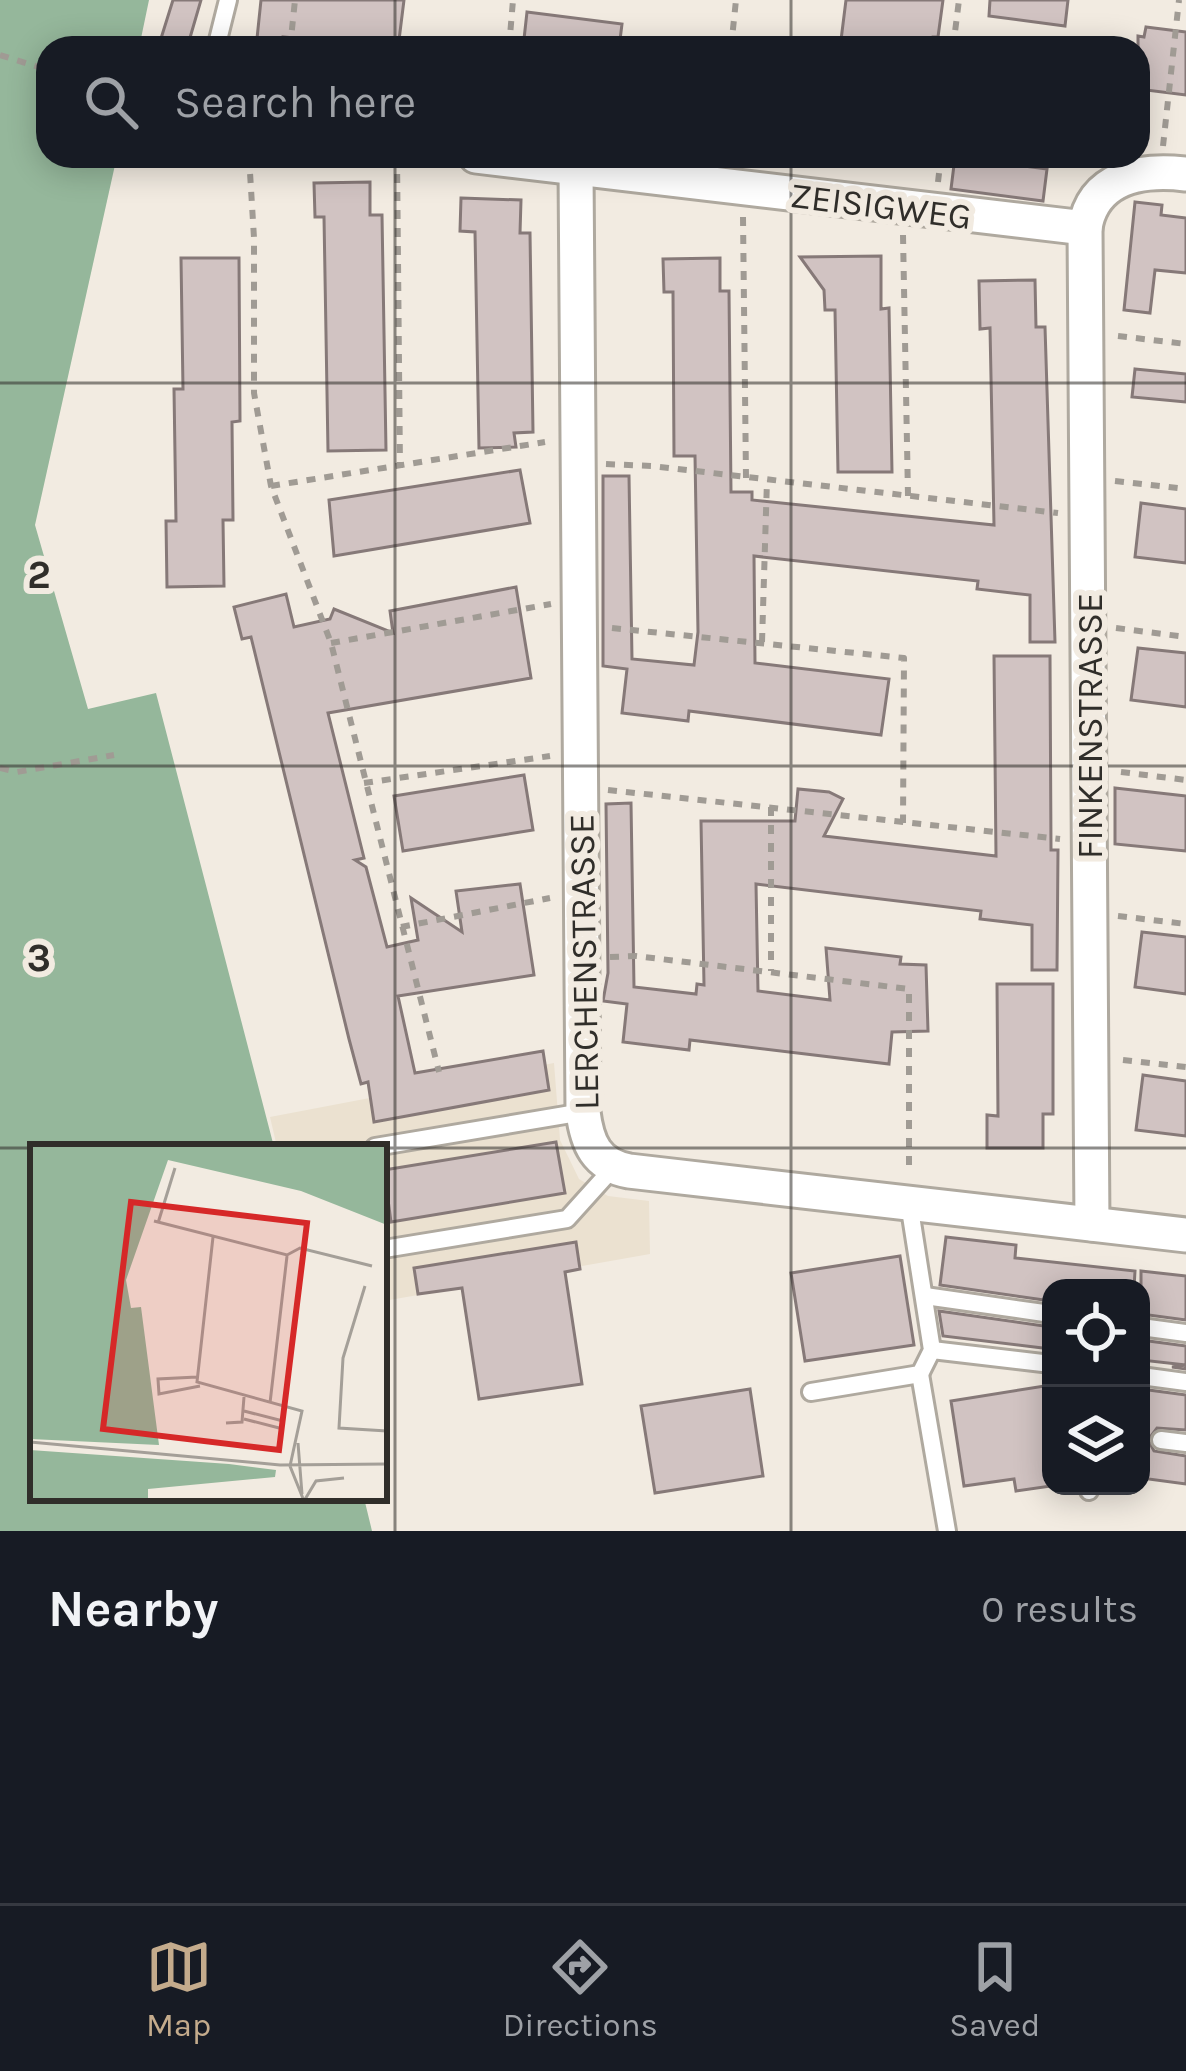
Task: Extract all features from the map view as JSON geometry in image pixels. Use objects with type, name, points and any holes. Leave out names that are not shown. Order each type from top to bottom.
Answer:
[{"type":"street","name":"ZEISIGWEG","points":[[568,168],[1085,228]]},
{"type":"street","name":"LERCHENSTRASSE","points":[[576,169],[583,1112],[590,1144],[598,1158],[613,1168]]},
{"type":"street","points":[[1085,228],[1092,202],[1126,177],[1173,173]]},
{"type":"street","name":"FINKENSTRASSE","points":[[1085,228],[1092,1224]]},
{"type":"street","points":[[613,1168],[1186,1234]]},
{"type":"lane","points":[[219,36],[228,0]]},
{"type":"lane","points":[[387,1145],[583,1112]]},
{"type":"lane","points":[[387,1249],[567,1220],[613,1168]]},
{"type":"lane","points":[[909,1203],[932,1350],[920,1374],[947,1531]]},
{"type":"lane","points":[[925,1296],[1042,1313]]},
{"type":"lane","points":[[1150,1328],[1186,1333]]},
{"type":"lane","points":[[932,1350],[1042,1363]]},
{"type":"lane","points":[[811,1392],[920,1374]]},
{"type":"lane","points":[[1150,1377],[1186,1382]]},
{"type":"lane","points":[[1161,1440],[1186,1443]]},
{"type":"path","points":[[291,36],[295,0]]},
{"type":"path","points":[[510,36],[513,0]]},
{"type":"path","points":[[732,36],[736,0]]},
{"type":"path","points":[[954,36],[959,0]]},
{"type":"path","points":[[1173,173],[1179,0]]},
{"type":"path","points":[[0,55],[36,66]]},
{"type":"path","points":[[250,168],[254,393],[271,486],[331,643],[439,1072]]},
{"type":"path","points":[[397,168],[400,468]]},
{"type":"path","points":[[742,189],[746,478]]},
{"type":"path","points":[[903,207],[908,496]]},
{"type":"path","points":[[1085,332],[1186,344]]},
{"type":"path","points":[[271,486],[578,450],[652,466],[1088,516]]},
{"type":"path","points":[[1088,478],[1186,489]]},
{"type":"path","points":[[762,643],[767,480]]},
{"type":"path","points":[[331,643],[579,614],[635,629],[904,658],[903,823]]},
{"type":"path","points":[[1089,624],[1186,637]]},
{"type":"path","points":[[364,784],[580,751]]},
{"type":"path","points":[[0,768],[16,772],[114,755]]},
{"type":"path","points":[[1088,767],[1186,780]]},
{"type":"path","points":[[581,787],[1088,842]]},
{"type":"path","points":[[771,807],[772,970]]},
{"type":"path","points":[[400,927],[582,892]]},
{"type":"path","points":[[1091,912],[1186,924]]},
{"type":"path","points":[[582,958],[636,956],[909,989],[909,1203]]},
{"type":"path","points":[[1090,1056],[1186,1067]]},
{"type":"shaded area","points":[[554,1063],[560,1140],[579,1179],[608,1196],[649,1201],[650,1254],[387,1300],[387,1144],[276,1144],[270,1117]]},
{"type":"green space","points":[[0,0],[149,0],[142,36],[36,36],[36,168],[114,168],[35,525],[88,709],[156,693],[273,1144],[30,1144],[30,1501],[365,1501],[372,1531],[0,1531]]},
{"type":"building","points":[[173,0],[201,0],[190,36],[162,36]]},
{"type":"building","points":[[261,0],[404,0],[400,36],[257,36]]},
{"type":"building","points":[[846,0],[943,0],[938,36],[842,36]]},
{"type":"building","points":[[990,0],[1068,0],[1065,26],[989,16]]},
{"type":"building","points":[[527,12],[622,24],[620,36],[524,36]]},
{"type":"building","points":[[1146,27],[1186,32],[1186,95],[1150,90],[1150,36],[1144,36]]},
{"type":"building","points":[[954,168],[1047,169],[1043,201],[951,189]]},
{"type":"building","points":[[370,182],[370,215],[382,215],[386,450],[328,451],[324,217],[315,217],[314,183]]},
{"type":"building","points":[[461,198],[521,200],[520,233],[530,233],[533,432],[514,433],[516,447],[479,448],[475,232],[460,231]]},
{"type":"building","points":[[1135,202],[1162,205],[1161,215],[1186,218],[1186,273],[1155,270],[1150,313],[1124,310]]},
{"type":"building","points":[[881,256],[881,309],[889,308],[892,472],[838,472],[835,310],[825,310],[824,290],[800,257]]},
{"type":"building","points":[[181,258],[239,258],[240,421],[232,422],[233,520],[223,520],[224,586],[167,587],[166,521],[176,521],[174,389],[183,389]]},
{"type":"building","points":[[720,258],[720,291],[729,291],[731,492],[752,492],[752,500],[994,525],[990,328],[980,329],[979,281],[1035,280],[1036,327],[1045,327],[1055,642],[1030,642],[1030,595],[977,589],[978,581],[754,556],[755,663],[889,679],[881,735],[689,711],[688,721],[622,713],[627,669],[603,666],[603,476],[629,476],[632,659],[694,665],[698,632],[695,456],[674,456],[673,292],[664,292],[663,259]]},
{"type":"building","points":[[1135,369],[1186,374],[1186,402],[1132,397]]},
{"type":"building","points":[[520,470],[530,523],[334,556],[329,500]]},
{"type":"building","points":[[1141,503],[1186,509],[1186,563],[1135,557]]},
{"type":"building","points":[[516,587],[531,678],[328,713],[364,858],[355,860],[366,867],[387,947],[418,940],[411,898],[462,932],[456,891],[520,884],[534,975],[398,996],[415,1073],[543,1051],[549,1090],[374,1122],[368,1082],[361,1084],[349,1039],[251,637],[242,639],[234,607],[286,594],[294,627],[330,619],[334,609],[393,633],[390,611]]},
{"type":"building","points":[[1138,648],[1186,653],[1186,707],[1131,700]]},
{"type":"building","points":[[994,656],[1050,656],[1051,850],[1058,850],[1057,970],[1032,970],[1032,925],[980,919],[981,911],[756,884],[758,991],[830,1000],[826,948],[901,957],[900,964],[926,965],[928,1031],[892,1032],[889,1064],[690,1040],[689,1050],[623,1042],[627,1004],[603,1001],[608,973],[606,804],[631,803],[634,987],[696,994],[697,984],[704,985],[701,821],[795,821],[798,789],[829,792],[843,799],[824,836],[996,856]]},
{"type":"building","points":[[524,775],[533,830],[403,851],[394,796]]},
{"type":"building","points":[[1115,788],[1186,796],[1186,851],[1115,844]]},
{"type":"building","points":[[1142,932],[1186,937],[1186,994],[1135,987]]},
{"type":"building","points":[[997,984],[1053,984],[1053,1114],[1043,1114],[1043,1148],[987,1148],[987,1115],[998,1116]]},
{"type":"building","points":[[1143,1075],[1186,1081],[1186,1136],[1136,1130]]},
{"type":"building","points":[[556,1142],[565,1193],[391,1222],[387,1170]]},
{"type":"building","points":[[946,1237],[1016,1245],[1015,1258],[1135,1271],[1135,1279],[1042,1279],[1042,1300],[940,1285]]},
{"type":"building","points":[[576,1242],[580,1269],[565,1272],[582,1384],[479,1399],[462,1288],[418,1294],[414,1268]]},
{"type":"building","points":[[900,1256],[914,1345],[805,1361],[791,1273]]},
{"type":"building","points":[[1141,1271],[1186,1276],[1186,1320],[1150,1315],[1150,1279],[1141,1279]]},
{"type":"building","points":[[939,1311],[1042,1326],[1042,1348],[943,1336]]},
{"type":"building","points":[[1150,1341],[1186,1346],[1186,1365],[1150,1361]]},
{"type":"building","points":[[1042,1386],[1042,1487],[1016,1491],[1014,1479],[964,1486],[951,1401]]},
{"type":"building","points":[[750,1389],[763,1476],[655,1493],[641,1406]]},
{"type":"building","points":[[1150,1390],[1186,1395],[1186,1430],[1157,1428],[1150,1437]]},
{"type":"building","points":[[1150,1444],[1154,1451],[1186,1456],[1186,1484],[1150,1479]]}]
